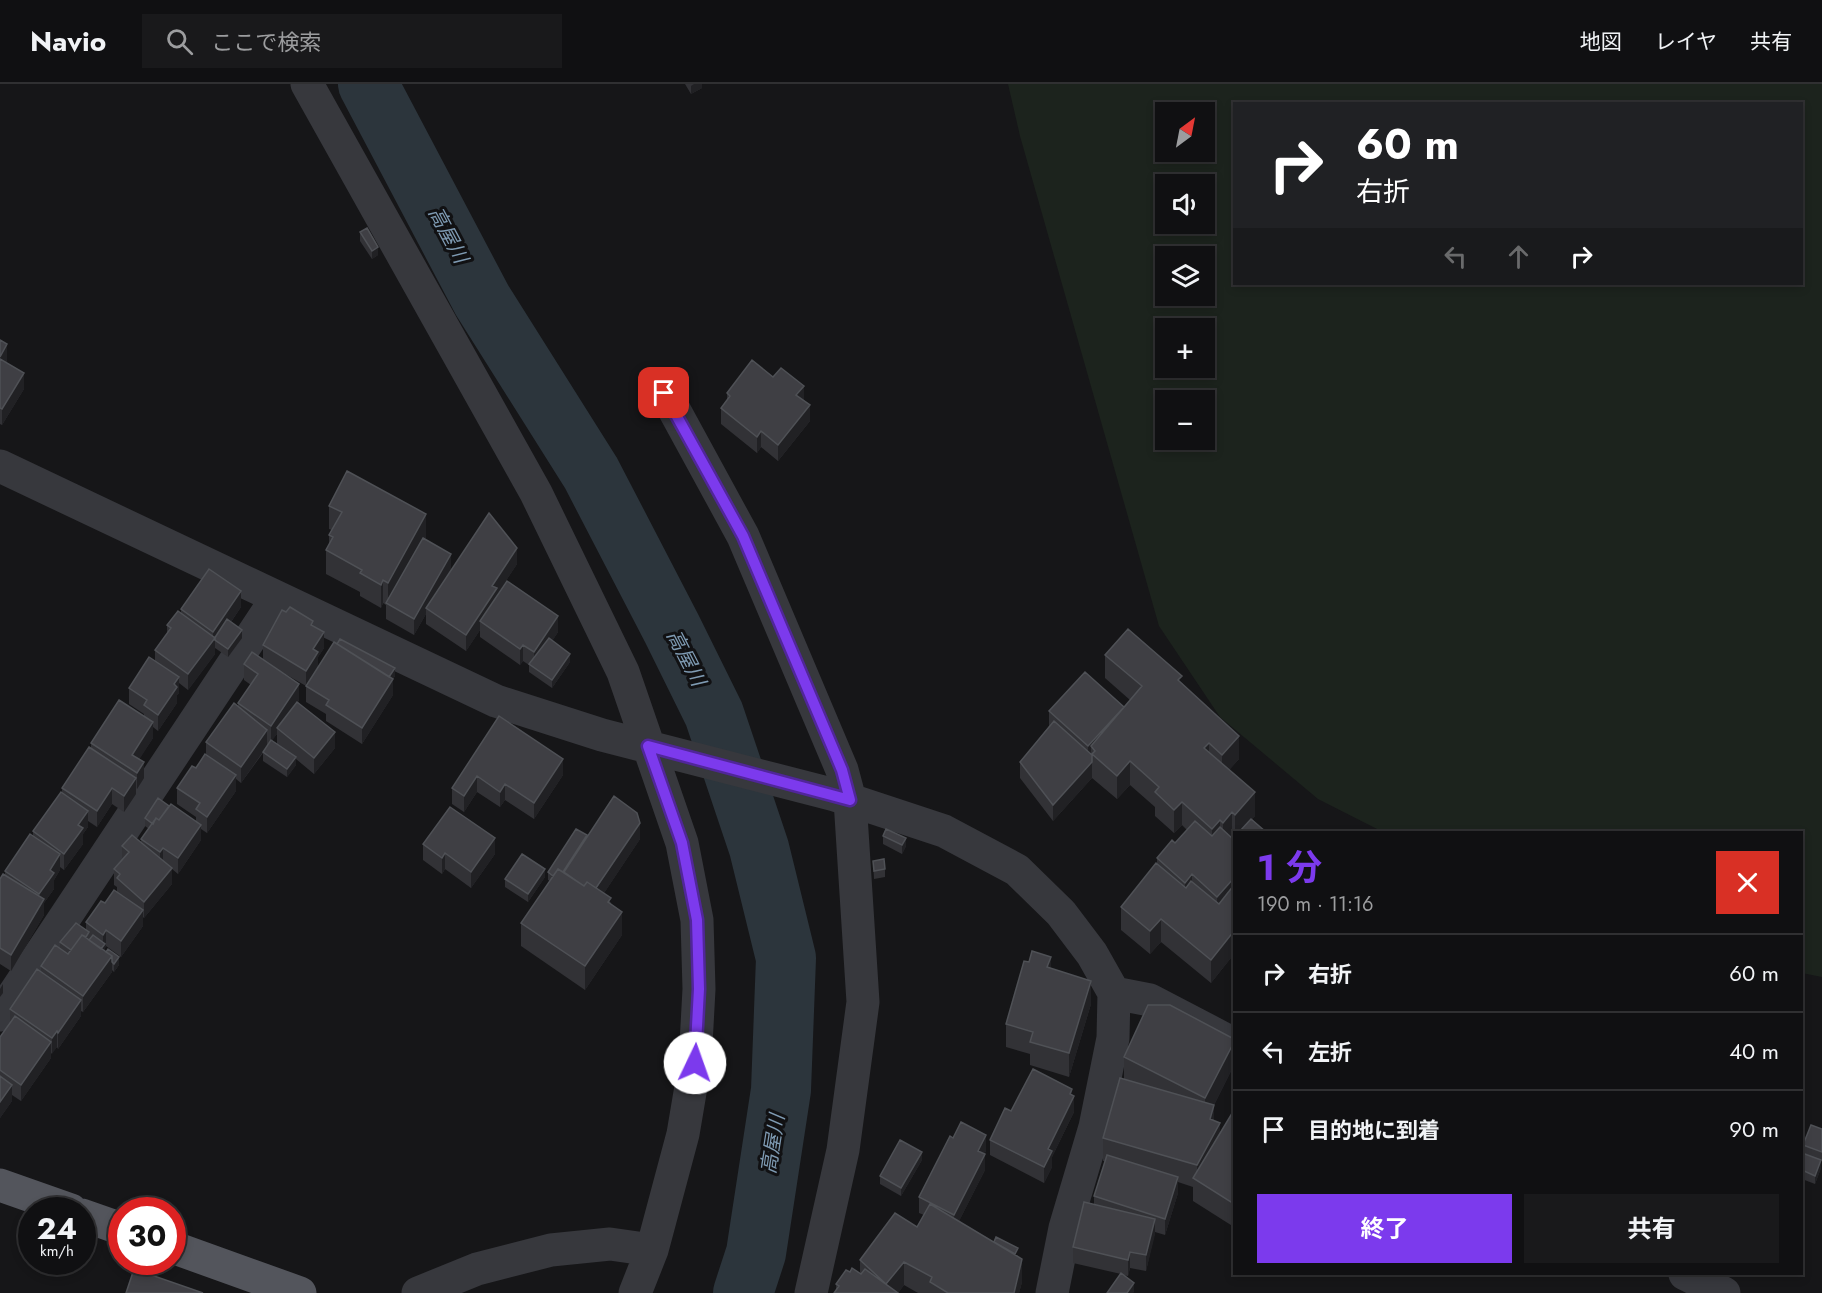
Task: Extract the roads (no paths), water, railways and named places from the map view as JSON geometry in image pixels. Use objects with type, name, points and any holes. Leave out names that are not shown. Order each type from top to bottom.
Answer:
[{"type":"main road","points":[[0,1185],[34,1197]]},
{"type":"main road","points":[[186,1252],[300,1293]]},
{"type":"street","points":[[307,84],[536,493],[623,672],[657,748],[682,843],[697,920],[699,989],[695,1063],[683,1134],[652,1250],[635,1293]]},
{"type":"street","points":[[664,393],[743,536],[842,770],[842,797],[863,1002],[843,1150],[811,1293]]},
{"type":"street","points":[[0,466],[496,701],[602,735],[842,797],[944,831],[1017,870],[1061,914],[1092,954],[1114,993],[1113,1038],[1095,1127],[1065,1228],[1052,1293]]},
{"type":"street","points":[[0,1015],[277,598]]},
{"type":"street","points":[[1114,993],[1150,999],[1233,1043]]},
{"type":"street","points":[[418,1293],[477,1269],[551,1250],[610,1244],[652,1250]]},
{"type":"street","points":[[1687,1275],[1724,1293]]},
{"type":"waterway","name":"高屋川","points":[[368,84],[482,300],[591,473],[672,629],[714,714],[759,848],[786,958],[781,1090],[756,1253],[743,1293]]}]
